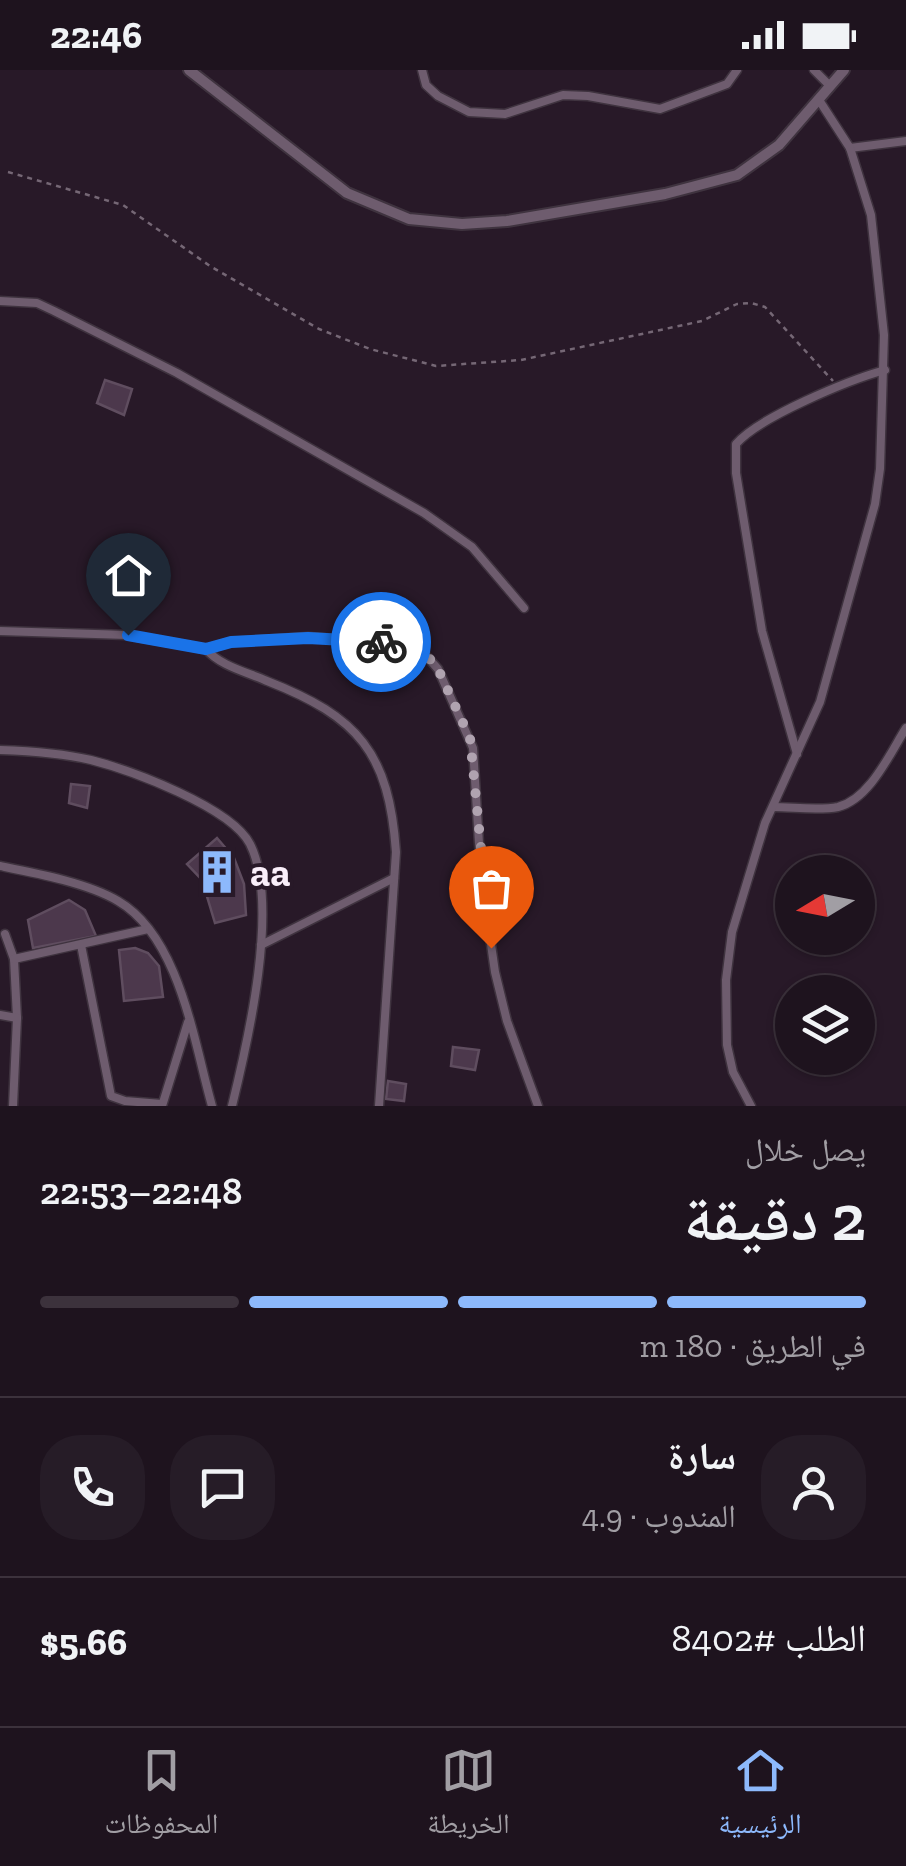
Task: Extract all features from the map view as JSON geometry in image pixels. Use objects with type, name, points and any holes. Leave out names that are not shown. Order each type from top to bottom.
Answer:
[{"type":"main road","points":[[189,70],[347,193],[378,208],[430,223],[507,221],[665,194],[736,175],[779,145],[844,70]]},
{"type":"street","points":[[422,70],[426,86],[460,109],[505,114],[563,96],[667,108],[726,84],[738,70]]},
{"type":"street","points":[[814,70],[828,85]]},
{"type":"street","points":[[751,1106],[733,1072],[727,1045],[726,980],[740,900],[773,807],[826,684],[875,504],[885,370],[871,215],[850,148],[819,100]]},
{"type":"street","points":[[850,148],[906,140]]},
{"type":"street","points":[[0,301],[37,304],[54,311],[177,374],[407,502],[472,547],[524,608]]},
{"type":"street","points":[[797,755],[788,713],[766,650],[734,452],[738,442],[752,430],[838,385],[885,370]]},
{"type":"street","points":[[0,631],[128,635],[206,649],[231,642],[308,638],[369,640],[421,650],[438,669],[473,748],[481,875],[492,956],[507,1021],[538,1106]]},
{"type":"street","points":[[206,649],[226,664],[293,691],[334,713],[364,743],[390,795],[396,852],[379,1106]]},
{"type":"street","points":[[773,807],[843,805],[864,789],[906,728]]},
{"type":"street","points":[[0,750],[76,758],[113,767],[184,795],[227,820],[248,840],[262,892],[261,945],[232,1106]]},
{"type":"street","points":[[0,866],[118,900],[148,929],[171,965],[212,1106]]},
{"type":"street","points":[[261,945],[394,878]]},
{"type":"street","points":[[14,959],[148,929]]},
{"type":"street","points":[[5,934],[14,959],[14,1106]]},
{"type":"street","points":[[81,944],[111,1096],[162,1105],[188,1022]]},
{"type":"street","points":[[0,1015],[17,1018]]},
{"type":"path","points":[[8,172],[123,205],[210,266],[319,329],[385,353],[436,366],[521,360],[702,321],[737,304],[751,302],[764,307],[838,385]]},
{"type":"building","points":[[105,380],[132,389],[124,415],[97,403]]},
{"type":"building","points":[[71,784],[90,786],[87,808],[69,803]]},
{"type":"building","name":"aa","points":[[217,838],[234,858],[244,884],[246,915],[215,923],[202,880],[187,864]]},
{"type":"building","points":[[69,900],[85,910],[96,936],[33,948],[28,920]]},
{"type":"building","name":"aa","points":[[135,948],[148,953],[159,966],[163,997],[124,1001],[119,950]]},
{"type":"building","points":[[453,1047],[479,1050],[475,1070],[451,1066]]},
{"type":"building","points":[[388,1081],[406,1084],[404,1101],[386,1099]]},
{"type":"way so far","points":[[381,642],[413,646],[429,658],[470,738],[491,948]]},
{"type":"place","name":"aa","points":[[217,872]]},
{"type":"route","points":[[128,635],[206,649],[231,642],[308,638],[381,642]]}]
